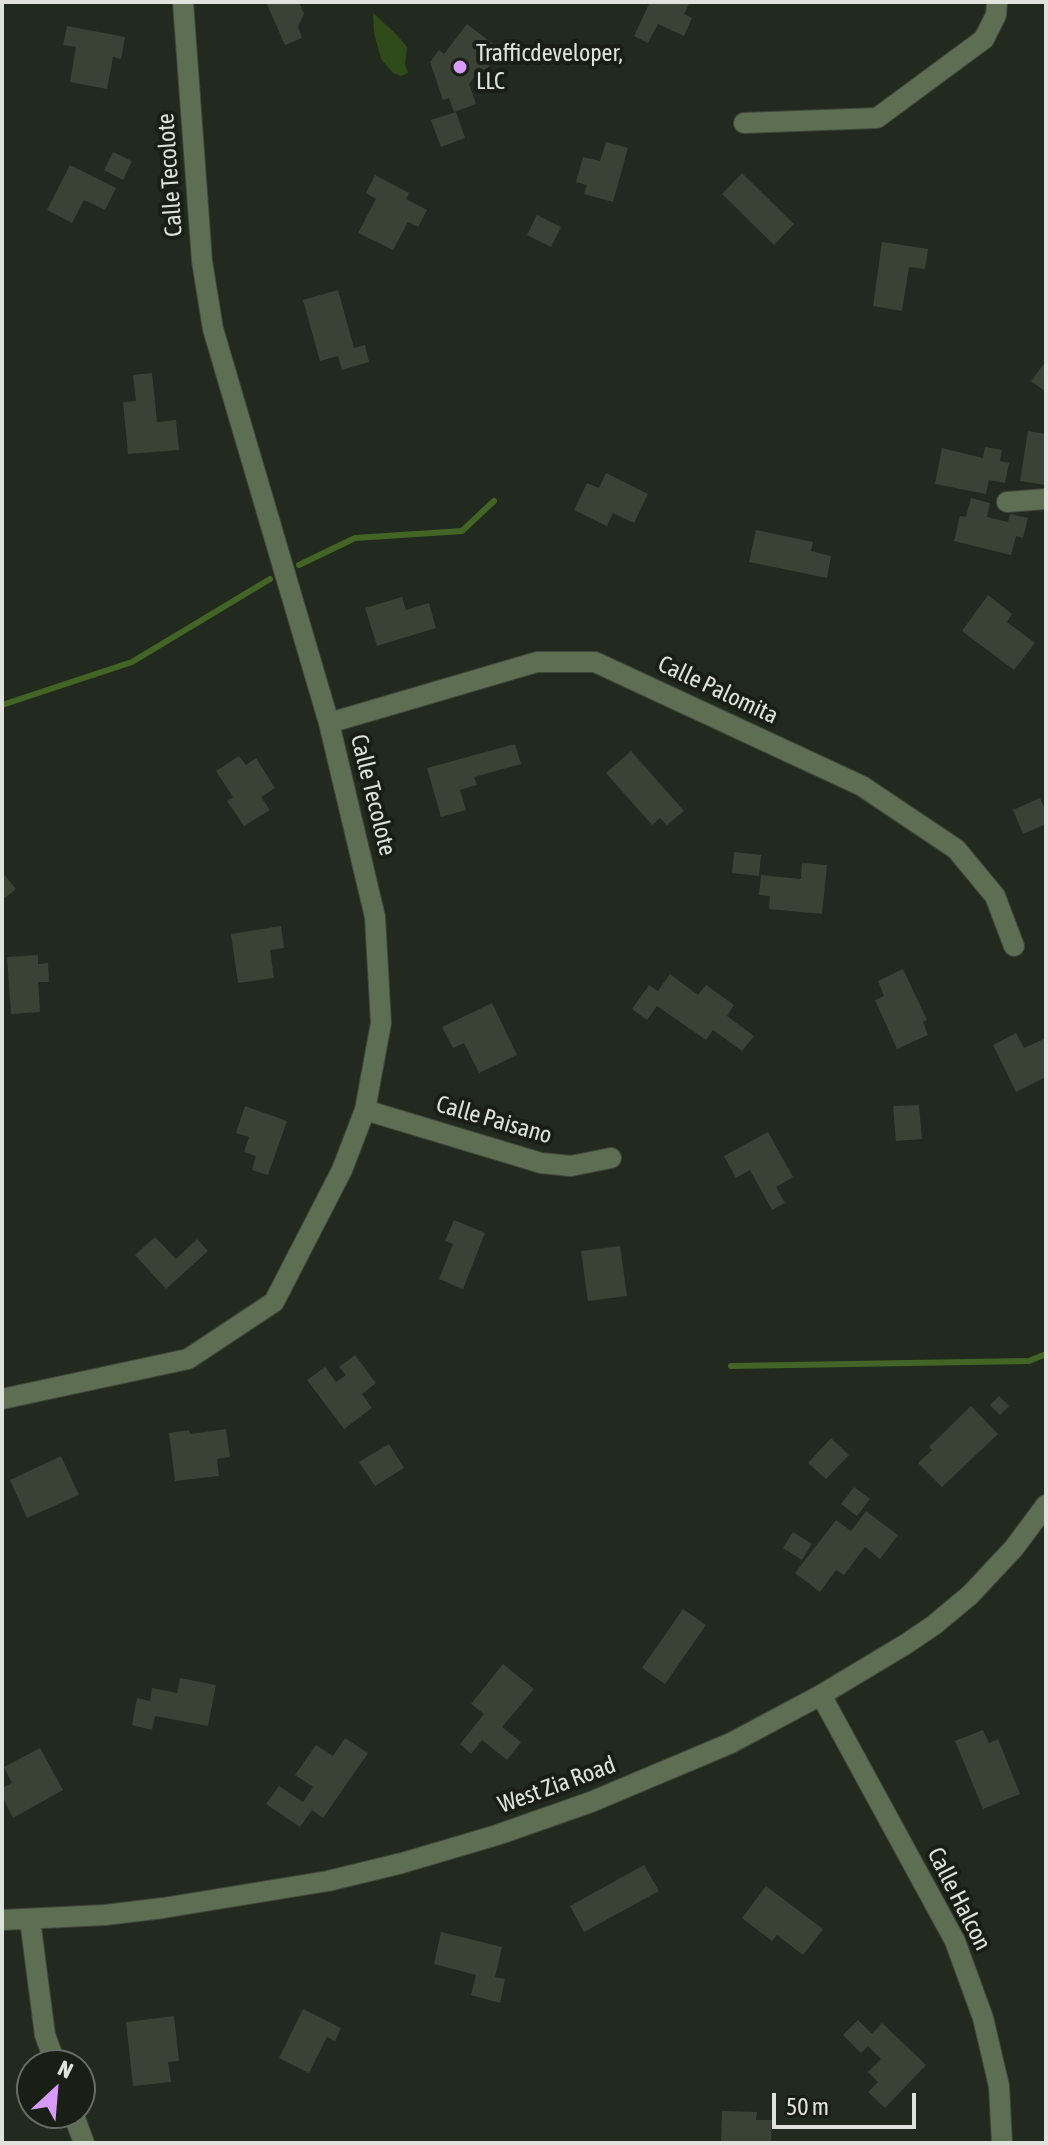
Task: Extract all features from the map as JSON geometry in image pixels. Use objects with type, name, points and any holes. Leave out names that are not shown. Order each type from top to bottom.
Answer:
[{"type":"street","name":"Calle Tecolote","points":[[2,1399],[188,1359],[274,1302],[342,1170],[365,1110],[381,1023],[375,917],[329,723],[213,329],[202,261],[183,2]]},
{"type":"street","points":[[744,123],[877,118],[984,39],[996,15],[997,2]]},
{"type":"street","points":[[1007,502],[1046,499]]},
{"type":"street","name":"Calle Palomita","points":[[329,723],[537,662],[595,662],[862,786],[956,849],[995,896],[1014,946]]},
{"type":"street","name":"Calle Paisano","points":[[365,1110],[541,1163],[571,1166],[611,1158]]},
{"type":"street","name":"West Zia Road","points":[[2,1920],[105,1915],[328,1881],[497,1835],[591,1802],[731,1743],[821,1695],[906,1644],[970,1595],[1014,1548],[1046,1505]]},
{"type":"street","name":"Calle Halcon","points":[[821,1695],[955,1941],[983,2018],[999,2086],[1002,2143]]},
{"type":"street","points":[[30,1920],[45,2035],[50,2049]]},
{"type":"green space","points":[[373,13],[407,47],[405,65],[408,73],[401,76],[393,73],[381,59],[374,33]]},
{"type":"building","points":[[266,2],[299,2],[304,14],[298,27],[302,38],[285,45]]},
{"type":"building","points":[[650,2],[690,2],[684,14],[692,18],[684,36],[658,24],[648,43],[634,36]]},
{"type":"building","name":"Trafficdeveloper, LLC","points":[[467,24],[493,44],[486,53],[494,59],[483,74],[479,71],[469,84],[476,104],[454,112],[449,98],[443,100],[430,62],[439,50],[444,54]]},
{"type":"building","points":[[67,26],[125,37],[121,59],[113,57],[107,89],[70,82],[76,47],[63,45]]},
{"type":"building","points":[[456,112],[465,138],[441,147],[431,120]]},
{"type":"building","points":[[606,142],[628,148],[613,202],[584,194],[587,185],[576,182],[583,157],[600,161]]},
{"type":"building","points":[[113,152],[132,161],[123,180],[104,170]]},
{"type":"building","points":[[70,165],[116,188],[105,210],[84,200],[72,223],[47,210]]},
{"type":"building","points":[[742,173],[794,224],[774,245],[722,194]]},
{"type":"building","points":[[375,175],[409,193],[406,199],[427,210],[418,227],[408,222],[393,250],[358,233],[376,199],[366,193]]},
{"type":"building","points":[[537,215],[561,227],[551,247],[527,235]]},
{"type":"building","points":[[882,242],[928,249],[925,269],[909,267],[902,311],[873,306]]},
{"type":"building","points":[[338,290],[354,348],[365,345],[369,362],[342,370],[338,356],[320,361],[303,300]]},
{"type":"building","points":[[1046,361],[1046,392],[1031,381]]},
{"type":"building","points":[[152,373],[157,422],[176,420],[179,450],[128,454],[123,402],[136,401],[133,375]]},
{"type":"building","points":[[1028,431],[1046,434],[1046,485],[1020,481]]},
{"type":"building","points":[[985,447],[1002,450],[1000,461],[1009,463],[1005,483],[989,480],[986,494],[935,484],[942,448],[983,458]]},
{"type":"building","points":[[606,473],[648,494],[634,523],[613,513],[607,526],[574,510],[587,483],[599,488]]},
{"type":"building","points":[[971,498],[990,503],[987,517],[1008,522],[1010,514],[1028,518],[1023,538],[1016,536],[1011,555],[954,541],[960,516],[966,517]]},
{"type":"building","points":[[756,530],[813,542],[811,551],[831,556],[827,578],[749,562]]},
{"type":"building","points":[[988,595],[1012,614],[1007,622],[1035,643],[1014,670],[962,631]]},
{"type":"building","points":[[402,597],[406,610],[429,603],[436,628],[377,646],[365,608]]},
{"type":"building","points":[[515,744],[521,764],[474,777],[477,785],[460,790],[466,810],[441,817],[427,768]]},
{"type":"building","points":[[631,751],[684,811],[667,825],[660,818],[652,825],[606,773]]},
{"type":"building","points":[[239,756],[246,765],[256,758],[275,788],[261,797],[270,810],[244,826],[227,801],[233,797],[216,771]]},
{"type":"building","points":[[1040,798],[1046,812],[1046,824],[1023,834],[1013,810]]},
{"type":"building","points":[[734,852],[761,855],[759,876],[732,873]]},
{"type":"building","points":[[802,863],[827,865],[822,914],[769,909],[770,896],[759,895],[761,875],[801,879]]},
{"type":"building","points":[[2,872],[16,889],[2,900]]},
{"type":"building","points":[[281,926],[284,948],[270,950],[274,978],[238,983],[231,934]]},
{"type":"building","points":[[38,955],[38,964],[48,963],[49,982],[38,982],[40,1012],[11,1014],[7,957]]},
{"type":"building","points":[[903,969],[927,1020],[923,1022],[928,1035],[897,1049],[875,1000],[884,996],[878,981]]},
{"type":"building","points":[[670,974],[698,995],[706,985],[734,1005],[727,1016],[754,1036],[742,1051],[713,1030],[706,1040],[657,1006],[647,1020],[632,1009],[649,985],[658,991]]},
{"type":"building","points":[[492,1003],[517,1055],[479,1073],[464,1043],[453,1048],[442,1027]]},
{"type":"building","points":[[1016,1033],[1024,1048],[1046,1038],[1046,1077],[1016,1092],[993,1045]]},
{"type":"building","points":[[919,1105],[922,1139],[896,1141],[893,1106]]},
{"type":"building","points":[[245,1106],[287,1121],[268,1175],[252,1170],[256,1156],[244,1152],[249,1137],[236,1133]]},
{"type":"building","points":[[768,1132],[793,1177],[776,1187],[785,1203],[772,1210],[750,1170],[736,1178],[724,1156]]},
{"type":"building","points":[[454,1220],[485,1233],[463,1289],[439,1279],[453,1244],[445,1241]]},
{"type":"building","points":[[155,1237],[176,1259],[197,1239],[208,1251],[166,1289],[135,1255]]},
{"type":"building","points":[[620,1246],[627,1296],[588,1301],[581,1251]]},
{"type":"building","points":[[355,1355],[376,1383],[362,1394],[372,1408],[344,1429],[307,1380],[325,1367],[336,1382],[346,1375],[339,1367]]},
{"type":"building","points":[[999,1396],[1009,1406],[1000,1415],[990,1405]]},
{"type":"building","points":[[971,1406],[998,1434],[942,1487],[918,1463],[932,1450],[929,1447]]},
{"type":"building","points":[[226,1429],[230,1457],[217,1459],[219,1476],[175,1481],[169,1433],[189,1430],[190,1434]]},
{"type":"building","points":[[831,1438],[849,1455],[826,1479],[808,1463]]},
{"type":"building","points":[[389,1444],[404,1468],[375,1486],[359,1462]]},
{"type":"building","points":[[61,1456],[79,1495],[27,1518],[10,1480]]},
{"type":"building","points":[[854,1487],[870,1499],[857,1516],[841,1504]]},
{"type":"building","points":[[866,1511],[898,1535],[880,1559],[865,1547],[844,1575],[836,1570],[820,1592],[795,1573],[836,1520],[851,1531]]},
{"type":"building","points":[[793,1532],[812,1544],[802,1560],[783,1548]]},
{"type":"building","points":[[683,1609],[706,1625],[665,1684],[642,1668]]},
{"type":"building","points":[[503,1664],[534,1689],[502,1727],[521,1742],[507,1760],[482,1740],[471,1754],[460,1744],[484,1714],[471,1704]]},
{"type":"building","points":[[180,1678],[216,1685],[208,1726],[155,1716],[152,1730],[132,1725],[137,1698],[150,1701],[152,1688],[177,1693]]},
{"type":"building","points":[[983,1730],[989,1743],[998,1739],[1020,1794],[983,1809],[955,1741]]},
{"type":"building","points":[[345,1738],[368,1753],[323,1818],[312,1810],[300,1827],[266,1804],[279,1786],[303,1802],[313,1787],[295,1775],[316,1745],[333,1756]]},
{"type":"building","points":[[40,1748],[63,1790],[13,1818],[2,1796],[2,1788],[12,1783],[4,1767]]},
{"type":"building","points":[[644,1865],[659,1891],[584,1932],[570,1906]]},
{"type":"building","points":[[766,1886],[823,1929],[803,1955],[777,1935],[772,1941],[742,1918]]},
{"type":"building","points":[[441,1932],[502,1947],[495,1977],[505,1979],[500,2003],[471,1995],[476,1975],[434,1964]]},
{"type":"building","points":[[303,2009],[341,2028],[335,2041],[327,2037],[309,2073],[279,2058]]},
{"type":"building","points":[[174,2016],[179,2061],[168,2062],[171,2082],[133,2086],[126,2022]]},
{"type":"building","points":[[858,2020],[872,2034],[882,2023],[926,2065],[885,2108],[868,2092],[878,2082],[868,2072],[881,2059],[868,2046],[861,2053],[843,2035]]},
{"type":"building","points":[[722,2111],[757,2112],[756,2120],[772,2120],[771,2143],[721,2143]]},
{"type":"waterway","points":[[299,565],[355,538],[462,531],[494,501]]},
{"type":"waterway","points":[[2,705],[132,662],[270,579]]},
{"type":"waterway","points":[[731,1366],[1029,1361],[1046,1354]]},
{"type":"place","name":"Trafficdeveloper, LLC","points":[[460,67]]}]
